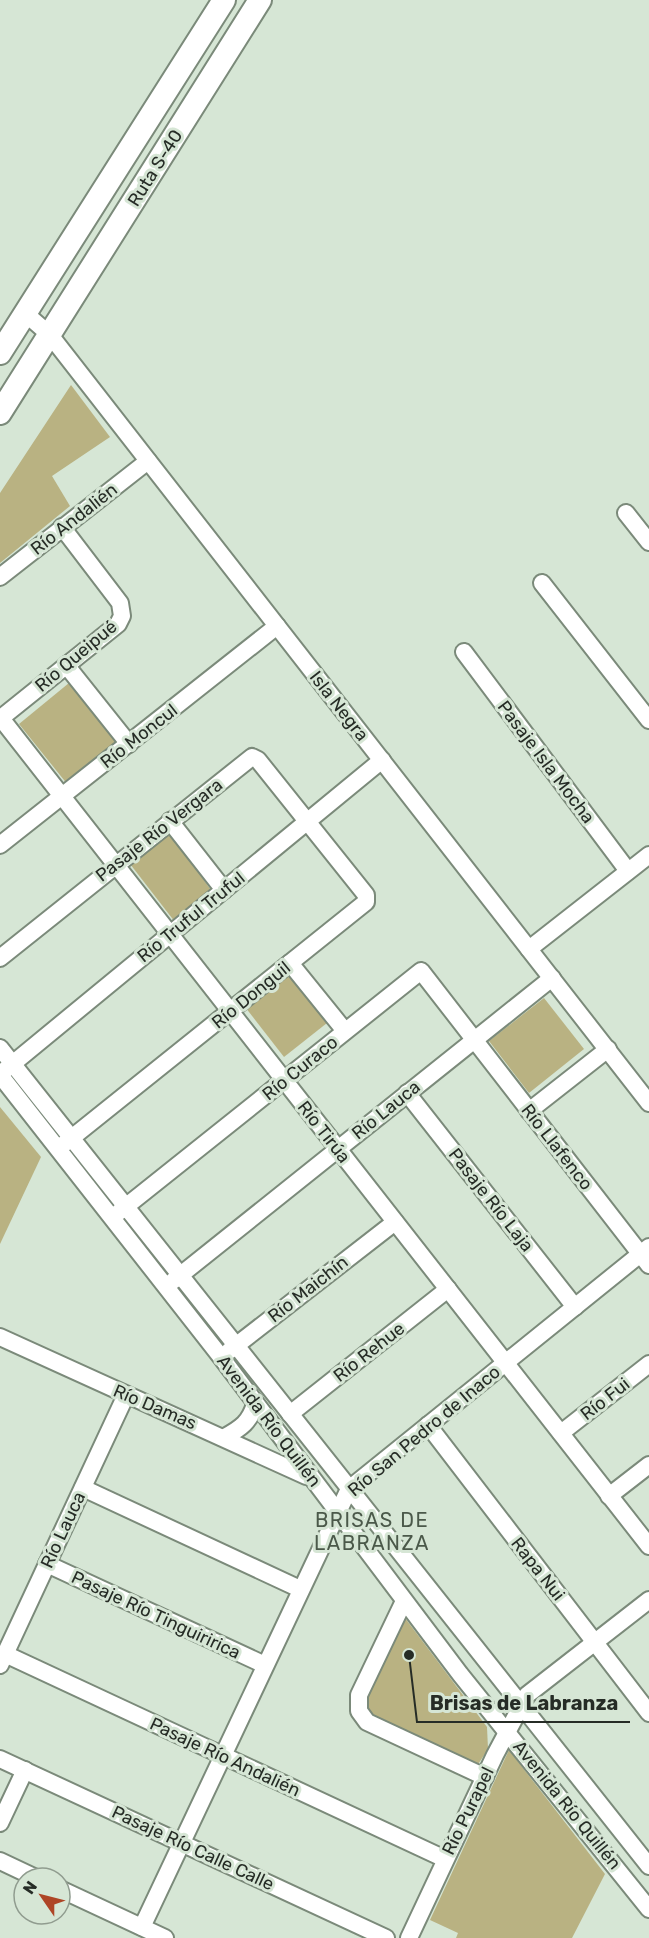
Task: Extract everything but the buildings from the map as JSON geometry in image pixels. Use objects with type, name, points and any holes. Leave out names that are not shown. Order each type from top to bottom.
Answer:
[{"type":"main road","name":"Ruta S-40","points":[[0,353],[224,0]]},
{"type":"main road","name":"Ruta S-40","points":[[0,413],[260,0]]},
{"type":"street","name":"Isla Negra","points":[[26,314],[50,335],[649,1102]]},
{"type":"street","name":"Río Andalién","points":[[0,577],[148,461]]},
{"type":"street","points":[[626,513],[649,542]]},
{"type":"street","name":"Río Queipué","points":[[3,726],[66,665],[118,624],[122,616],[120,603],[62,527]]},
{"type":"street","points":[[542,583],[649,720]]},
{"type":"street","name":"Río Moncul","points":[[0,845],[277,626]]},
{"type":"street","name":"Pasaje Isla Mocha","points":[[464,652],[628,871]]},
{"type":"street","points":[[66,665],[129,744]]},
{"type":"street","name":"Río Tirúa","points":[[3,726],[62,796],[649,1546]]},
{"type":"street","name":"Pasaje Río Vergara","points":[[0,958],[252,757],[258,760],[308,821]]},
{"type":"street","name":"Río Truful Truful","points":[[4,1071],[382,760]]},
{"type":"street","points":[[170,821],[224,891]]},
{"type":"street","name":"Río Donguil","points":[[57,1150],[366,903],[366,895],[308,821]]},
{"type":"street","points":[[529,949],[649,855]]},
{"type":"street","points":[[290,963],[345,1031]]},
{"type":"street","name":"Río Curaco","points":[[111,1219],[421,971],[474,1040]]},
{"type":"street","name":"Río Lauca","points":[[165,1287],[552,978]]},
{"type":"street","name":"Río Llafenco","points":[[474,1040],[646,1255]]},
{"type":"street","name":"Avenida Río Quillén","points":[[0,1048],[4,1071],[57,1150],[221,1357],[404,1601],[649,1909]]},
{"type":"street","points":[[529,1110],[608,1049]]},
{"type":"street","name":"Avenida Río Quillén","points":[[4,1071],[72,1139],[649,1866]]},
{"type":"street","name":"Pasaje Río Laja","points":[[407,1093],[575,1307]]},
{"type":"street","name":"Río Maichín","points":[[221,1357],[394,1222]]},
{"type":"street","name":"Río San Pedro de Inaco","points":[[142,1927],[336,1511],[349,1489],[575,1307],[646,1255]]},
{"type":"street","name":"Río Rehue","points":[[290,1414],[448,1289]]},
{"type":"street","name":"Río Damas","points":[[0,1336],[310,1477]]},
{"type":"street","name":"Río Fui","points":[[561,1433],[649,1364]]},
{"type":"street","name":"Río Lauca","points":[[2,1660],[126,1395]]},
{"type":"street","points":[[225,1437],[243,1427],[251,1416],[255,1404]]},
{"type":"street","name":"Rapa Nui","points":[[428,1425],[649,1713]]},
{"type":"street","points":[[609,1496],[649,1465]]},
{"type":"street","points":[[82,1488],[300,1589]]},
{"type":"street","name":"Pasaje Río Tinguiririca","points":[[47,1564],[265,1665]]},
{"type":"street","name":"Río Purapel","points":[[409,1938],[520,1705],[528,1695],[649,1600]]},
{"type":"street","points":[[404,1601],[359,1695],[359,1711],[368,1722],[485,1777]]},
{"type":"street","name":"Pasaje Río Andalién","points":[[2,1660],[222,1755],[445,1859]]},
{"type":"street","name":"Pasaje Río Calle Calle","points":[[0,1759],[386,1938]]},
{"type":"street","points":[[0,1823],[25,1770]]},
{"type":"street","points":[[72,1895],[165,1938]]},
{"type":"shaded area","points":[[71,385],[110,437],[52,476],[70,506],[0,563],[0,493]]},
{"type":"shaded area","points":[[69,683],[118,745],[68,785],[19,724]]},
{"type":"shaded area","points":[[167,829],[211,890],[175,922],[127,860]]},
{"type":"shaded area","points":[[285,970],[327,1023],[284,1057],[242,1003]]},
{"type":"shaded area","points":[[544,998],[584,1049],[529,1093],[489,1041]]},
{"type":"shaded area","points":[[0,1107],[41,1157],[0,1244]]},
{"type":"shaded area","points":[[405,1618],[487,1727],[488,1749],[477,1766],[374,1720],[364,1702]]},
{"type":"shaded area","points":[[509,1750],[605,1874],[572,1938],[456,1938],[458,1933],[430,1920]]},
{"type":"place","name":"Brisas de Labranza","points":[[409,1655]]},
{"type":"district","name":"BRISAS DE LABRANZA","points":[[372,1532]]}]
